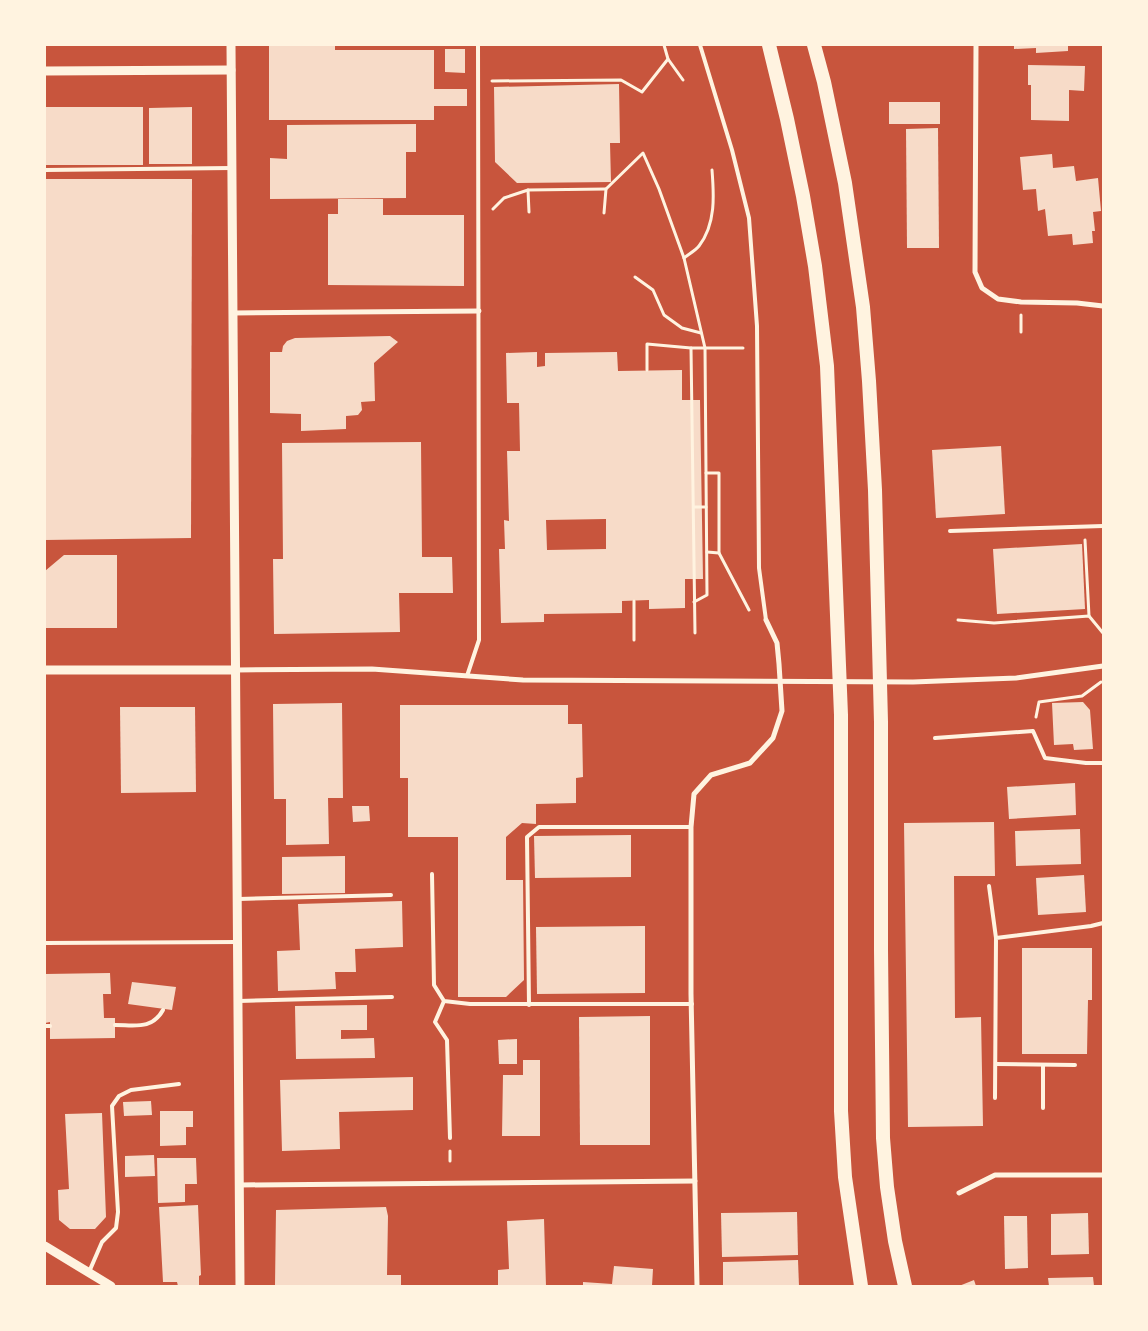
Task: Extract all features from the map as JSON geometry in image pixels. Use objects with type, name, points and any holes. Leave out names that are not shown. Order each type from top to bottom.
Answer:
[{"type":"highway","points":[[769,45],[803,196],[815,266],[827,366],[840,715],[841,1111],[845,1177],[861,1286]]},
{"type":"highway","points":[[814,45],[824,82],[845,182],[863,307],[875,490],[881,722],[881,950],[884,1138],[887,1187],[895,1241],[906,1286]]},
{"type":"street","points":[[231,45],[240,1286]]},
{"type":"street","points":[[976,45],[975,272],[982,288],[998,299],[1103,306]]},
{"type":"street","points":[[45,71],[231,70]]},
{"type":"street","points":[[233,313],[479,311]]},
{"type":"street","points":[[697,1286],[692,1004],[691,827],[694,794],[711,775],[750,763],[773,738],[782,710],[777,642],[766,620]]},
{"type":"street","points":[[45,670],[372,669],[523,680],[913,682],[1016,678],[1103,666]]},
{"type":"street","points":[[959,1192],[995,1176],[1103,1175]]},
{"type":"street","points":[[240,1186],[695,1181]]},
{"type":"street","points":[[45,1246],[111,1286]]},
{"type":"lane","points":[[467,676],[479,640],[478,45]]},
{"type":"lane","points":[[700,45],[732,150],[749,218],[757,348],[759,568],[766,620]]},
{"type":"lane","points":[[45,170],[232,168]]},
{"type":"lane","points":[[950,531],[1103,526]]},
{"type":"lane","points":[[935,738],[1033,731],[1046,758],[1103,763]]},
{"type":"lane","points":[[529,1005],[527,837],[539,827],[691,827]]},
{"type":"lane","points":[[432,874],[434,985],[444,1001]]},
{"type":"lane","points":[[989,886],[996,938],[995,1098]]},
{"type":"lane","points":[[238,899],[391,896]]},
{"type":"lane","points":[[996,938],[1103,923]]},
{"type":"lane","points":[[45,943],[238,942]]},
{"type":"lane","points":[[238,1001],[392,997]]},
{"type":"lane","points":[[444,1001],[470,1004],[529,1005],[692,1004]]},
{"type":"lane","points":[[444,1001],[435,1022],[447,1040],[450,1138]]},
{"type":"lane","points":[[115,1025],[146,1025],[158,1020],[163,1010]]},
{"type":"lane","points":[[996,1064],[1075,1065]]},
{"type":"lane","points":[[1042,1108],[1043,1064]]},
{"type":"lane","points":[[89,1272],[102,1242],[116,1228],[118,1212],[112,1106],[119,1096],[132,1090],[179,1084]]},
{"type":"path","points":[[664,45],[668,59],[684,80]]},
{"type":"path","points":[[478,80],[620,80],[642,92],[668,59]]},
{"type":"path","points":[[604,213],[606,189],[643,153],[659,189],[684,258],[705,348],[707,595],[694,602]]},
{"type":"path","points":[[684,258],[699,246],[710,224],[714,198],[712,170]]},
{"type":"path","points":[[490,216],[492,209],[504,198],[528,190],[606,189]]},
{"type":"path","points":[[528,190],[529,212]]},
{"type":"path","points":[[635,277],[653,290],[664,316],[682,328],[701,333]]},
{"type":"path","points":[[647,370],[647,344],[691,348],[757,348]]},
{"type":"path","points":[[691,348],[695,633]]},
{"type":"path","points":[[706,472],[719,474],[719,552],[750,613]]},
{"type":"path","points":[[694,507],[706,507]]},
{"type":"path","points":[[1076,541],[1086,540],[1089,616],[1103,633]]},
{"type":"path","points":[[707,552],[719,552]]},
{"type":"path","points":[[634,601],[634,640]]},
{"type":"path","points":[[958,620],[994,622],[1089,616]]},
{"type":"path","points":[[1033,731],[1040,702],[1082,696],[1103,680]]},
{"type":"building","points":[[269,45],[335,45],[335,50],[434,50],[434,89],[467,89],[467,106],[434,106],[434,120],[269,120]]},
{"type":"building","points":[[1014,45],[1068,45],[1068,51],[1036,53],[1036,48],[1014,49]]},
{"type":"building","points":[[445,49],[465,49],[465,73],[445,72]]},
{"type":"building","points":[[1028,65],[1085,66],[1084,91],[1069,90],[1069,121],[1031,120],[1031,85],[1028,85]]},
{"type":"building","points":[[619,84],[620,143],[610,143],[611,182],[517,183],[495,162],[494,87]]},
{"type":"building","points":[[889,102],[940,102],[940,124],[889,124]]},
{"type":"building","points":[[45,107],[143,107],[143,165],[45,165]]},
{"type":"building","points":[[192,107],[192,164],[149,164],[149,108]]},
{"type":"building","points":[[416,124],[416,152],[406,152],[406,198],[270,199],[270,158],[287,159],[287,125]]},
{"type":"building","points":[[938,128],[939,248],[907,248],[906,129]]},
{"type":"building","points":[[1052,154],[1053,168],[1074,166],[1076,181],[1098,178],[1101,211],[1093,212],[1095,231],[1092,231],[1093,243],[1073,245],[1072,234],[1048,236],[1045,209],[1038,211],[1036,189],[1023,190],[1020,157]]},
{"type":"building","points":[[45,179],[192,179],[191,538],[45,540]]},
{"type":"building","points":[[338,199],[383,199],[383,215],[464,215],[464,286],[328,285],[328,214],[338,214]]},
{"type":"building","points":[[390,336],[398,342],[374,363],[375,401],[361,402],[362,410],[358,415],[346,416],[346,429],[301,431],[301,414],[270,413],[270,352],[282,352],[283,346],[287,341],[295,338]]},
{"type":"building","points":[[537,352],[537,367],[545,366],[545,353],[617,352],[618,371],[682,370],[682,400],[700,400],[703,579],[685,579],[685,608],[649,609],[649,600],[622,601],[622,613],[544,614],[544,622],[501,623],[499,549],[505,549],[504,520],[509,521],[507,451],[520,451],[519,403],[507,403],[506,353]],"holes":[[[606,519],[606,549],[547,550],[546,520]]]},
{"type":"building","points":[[421,442],[422,557],[452,557],[453,593],[399,593],[400,632],[274,634],[273,559],[283,559],[282,443]]},
{"type":"building","points":[[1001,446],[1005,514],[936,518],[932,450]]},
{"type":"building","points":[[1082,544],[1085,609],[997,614],[993,549]]},
{"type":"building","points":[[64,555],[117,555],[117,628],[45,628],[45,571]]},
{"type":"building","points":[[1083,702],[1090,710],[1093,749],[1074,750],[1073,744],[1054,745],[1052,703]]},
{"type":"building","points":[[342,703],[343,798],[328,798],[329,844],[286,845],[286,799],[274,799],[273,704]]},
{"type":"building","points":[[400,705],[568,705],[568,724],[582,724],[583,777],[576,778],[576,803],[536,804],[536,824],[522,823],[506,837],[506,880],[523,880],[524,980],[506,997],[458,997],[458,837],[408,837],[408,778],[400,778]]},
{"type":"building","points":[[120,707],[195,707],[196,792],[121,793]]},
{"type":"building","points":[[1075,783],[1076,815],[1009,819],[1007,787]]},
{"type":"building","points":[[352,806],[369,806],[370,821],[353,822]]},
{"type":"building","points":[[994,822],[995,876],[954,876],[955,1018],[981,1017],[983,1126],[908,1127],[904,823]]},
{"type":"building","points":[[1080,829],[1081,864],[1016,866],[1015,831]]},
{"type":"building","points":[[631,835],[631,877],[535,878],[534,836]]},
{"type":"building","points":[[345,856],[345,893],[282,894],[282,857]]},
{"type":"building","points":[[1084,875],[1086,912],[1038,915],[1036,878]]},
{"type":"building","points":[[402,901],[403,947],[355,949],[356,972],[335,972],[336,989],[278,991],[277,951],[300,950],[298,904]]},
{"type":"building","points":[[645,926],[645,993],[537,994],[536,927]]},
{"type":"building","points":[[1022,948],[1092,948],[1092,1000],[1088,1000],[1087,1054],[1022,1054]]},
{"type":"building","points":[[110,973],[111,994],[103,994],[104,1018],[115,1018],[115,1038],[50,1039],[50,1022],[45,1023],[45,974]]},
{"type":"building","points":[[132,982],[176,987],[172,1010],[128,1004]]},
{"type":"building","points":[[367,1005],[367,1030],[341,1030],[341,1039],[374,1038],[375,1058],[296,1059],[295,1006]]},
{"type":"building","points":[[650,1016],[650,1145],[580,1145],[579,1017]]},
{"type":"building","points":[[517,1039],[517,1064],[499,1064],[498,1040]]},
{"type":"building","points":[[523,1060],[540,1060],[540,1136],[502,1136],[503,1075],[523,1075]]},
{"type":"building","points":[[413,1077],[413,1110],[339,1112],[340,1149],[282,1151],[280,1080]]},
{"type":"building","points":[[151,1101],[152,1115],[124,1116],[123,1102]]},
{"type":"building","points":[[160,1111],[193,1111],[193,1127],[186,1127],[186,1145],[160,1146]]},
{"type":"building","points":[[102,1113],[106,1217],[95,1229],[70,1229],[59,1220],[58,1190],[69,1189],[65,1114]]},
{"type":"building","points":[[154,1155],[155,1176],[125,1177],[125,1156]]},
{"type":"building","points":[[157,1158],[196,1158],[197,1184],[185,1184],[185,1202],[158,1203]]},
{"type":"building","points":[[198,1205],[201,1275],[199,1276],[199,1286],[178,1286],[177,1282],[163,1282],[159,1207]]},
{"type":"building","points":[[386,1207],[388,1216],[387,1275],[401,1275],[401,1286],[275,1286],[276,1210]]},
{"type":"building","points":[[797,1212],[798,1255],[722,1257],[721,1213]]},
{"type":"building","points":[[1088,1213],[1089,1254],[1051,1255],[1051,1214]]},
{"type":"building","points":[[1004,1216],[1027,1216],[1028,1268],[1005,1269]]},
{"type":"building","points":[[544,1219],[546,1286],[498,1286],[498,1270],[509,1269],[507,1221]]},
{"type":"building","points":[[798,1260],[799,1286],[723,1286],[723,1262]]},
{"type":"building","points":[[614,1266],[653,1269],[652,1286],[583,1286],[583,1282],[612,1284]]},
{"type":"building","points":[[1093,1277],[1094,1286],[1049,1286],[1048,1278]]},
{"type":"building","points":[[974,1280],[976,1286],[959,1286]]}]
